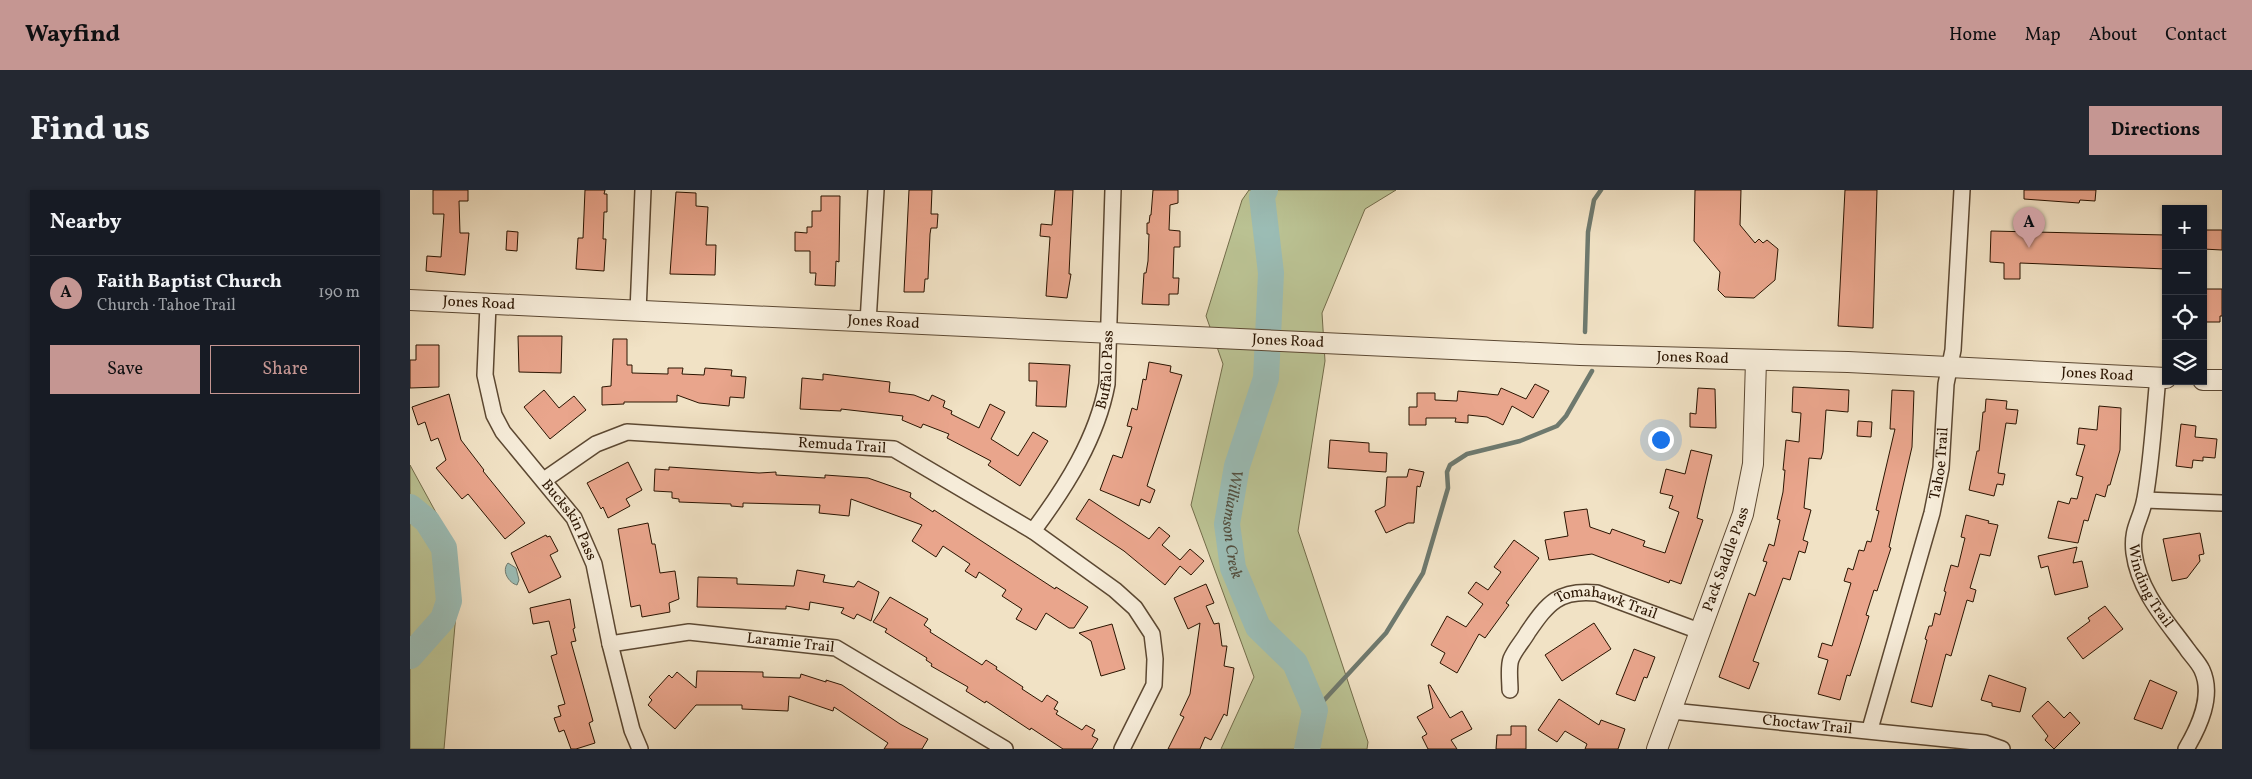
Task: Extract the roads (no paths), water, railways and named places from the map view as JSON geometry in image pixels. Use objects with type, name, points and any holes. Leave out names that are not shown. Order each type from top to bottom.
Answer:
[{"type":"street","points":[[638,312],[642,190]]},
{"type":"street","points":[[868,322],[876,190]]},
{"type":"street","name":"Buffalo Pass","points":[[1033,531],[1063,487],[1090,440],[1102,408],[1107,384],[1113,190]]},
{"type":"street","name":"Tahoe Trail","points":[[1870,730],[1932,513],[1941,468],[1946,384],[1953,350],[1962,190]]},
{"type":"street","name":"Jones Road","points":[[410,300],[1580,355],[1756,360],[2162,378]]},
{"type":"street","name":"Buckskin Pass","points":[[488,305],[485,375],[494,415],[503,432],[574,518],[594,564],[610,644],[632,730],[640,749]]},
{"type":"street","name":"Pack Saddle Pass","points":[[1657,749],[1743,514],[1753,464],[1756,360]]},
{"type":"street","name":"Winding Trail","points":[[2162,378],[2145,500],[2134,530],[2134,553],[2139,576],[2150,599],[2203,670],[2205,684],[2204,710],[2196,731],[2186,749]]},
{"type":"street","points":[[2207,380],[2222,380]]},
{"type":"street","name":"Remuda Trail","points":[[544,480],[596,444],[627,432],[894,449],[1033,531],[1115,590],[1135,608],[1152,634],[1155,659],[1154,685],[1122,749]]},
{"type":"street","points":[[2145,500],[2222,503]]},
{"type":"street","name":"Tomahawk Trail","points":[[1510,690],[1510,660],[1540,614],[1551,602],[1565,594],[1581,591],[1597,593],[1699,631]]},
{"type":"street","name":"Laramie Trail","points":[[610,644],[689,632],[836,648],[1005,749]]},
{"type":"street","name":"Choctaw Trail","points":[[1672,711],[1985,743],[2002,749]]},
{"type":"water","points":[[508,563],[516,568],[519,580],[517,585],[511,582],[507,576],[505,570]]},
{"type":"waterway","name":"Williamson Creek","points":[[1265,190],[1262,197],[1271,273],[1266,378],[1237,466],[1227,524],[1233,568],[1258,627],[1295,663],[1315,710],[1307,749]]},
{"type":"waterway","points":[[1585,332],[1588,232],[1594,200],[1601,190]]},
{"type":"waterway","points":[[1315,710],[1386,633],[1423,573],[1448,488],[1447,472],[1450,465],[1467,454],[1520,441],[1557,426],[1566,416],[1592,371]]},
{"type":"waterway","name":"Williamson Creek","points":[[410,507],[427,521],[444,548],[449,601],[443,619],[410,656]]},
{"type":"place","name":"Faith Baptist Church","points":[[2029,248]]}]
